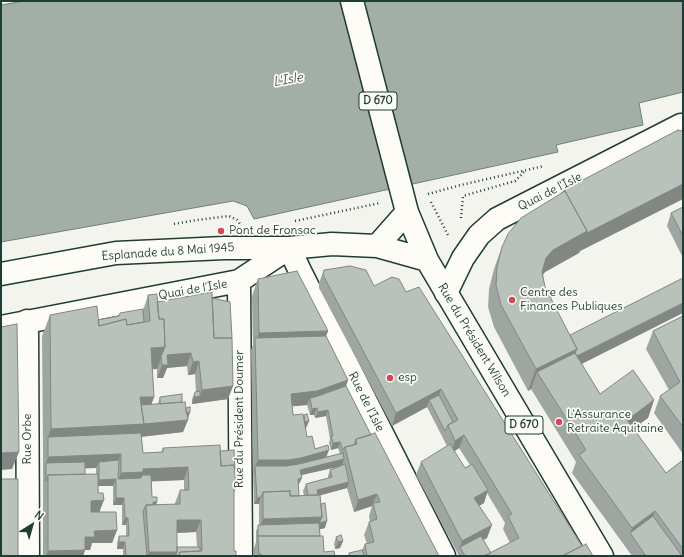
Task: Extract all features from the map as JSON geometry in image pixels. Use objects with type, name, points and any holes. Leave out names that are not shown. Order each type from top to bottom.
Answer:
[{"type":"street","name":"D 670","points":[[352,1],[406,206]]},
{"type":"street","name":"Quai de l'Isle","points":[[446,293],[463,258],[479,235],[497,219],[681,125],[683,126]]},
{"type":"street","points":[[377,246],[406,206]]},
{"type":"street","name":"Rue du Président Wilson","points":[[406,206],[427,260],[602,556]]},
{"type":"street","name":"Quai de l'Isle","points":[[1,327],[239,281],[290,248],[332,244],[377,246],[427,260]]},
{"type":"street","name":"Esplanade du 8 Mai 1945","points":[[1,274],[116,253],[231,247],[290,248]]},
{"type":"street","name":"Rue de l'Isle","points":[[290,248],[300,271],[444,556]]},
{"type":"street","name":"Rue du Président Doumer","points":[[239,281],[241,556]]},
{"type":"street","name":"Rue Orbe","points":[[27,321],[28,556]]},
{"type":"path","points":[[455,232],[449,237],[428,194],[525,171],[516,181],[463,196],[461,219]]},
{"type":"water","name":"L'Isle","points":[[24,1],[683,1],[683,92],[639,103],[643,125],[556,145],[558,152],[254,219],[247,206],[233,201],[1,242],[1,5]]},
{"type":"building","points":[[678,130],[683,130],[683,184],[587,233],[565,191],[562,191]]},
{"type":"building","name":"Centre des Finances Publiques","points":[[565,191],[587,231],[553,250],[546,258],[542,272],[545,287],[577,349],[536,369],[501,305],[496,285],[497,267],[502,247],[508,234],[521,218]]},
{"type":"building","points":[[683,207],[683,236],[671,213]]},
{"type":"building","points":[[350,266],[366,270],[374,286],[392,277],[399,279],[406,292],[419,287],[582,546],[562,556],[484,556],[519,538],[508,516],[512,514],[464,435],[455,441],[448,425],[458,420],[441,389],[396,413],[323,275],[324,270]]},
{"type":"building","points":[[297,271],[328,331],[259,333],[258,279]]},
{"type":"building","points":[[683,278],[683,303],[577,356],[575,353],[577,349],[570,335]]},
{"type":"building","points":[[212,292],[214,338],[232,338],[233,386],[202,390],[199,361],[193,362],[191,353],[167,355],[168,365],[162,365],[161,356],[165,347],[164,319],[159,319],[157,302]]},
{"type":"building","points":[[157,294],[159,319],[164,319],[165,347],[151,348],[154,397],[140,397],[144,424],[51,429],[50,315],[97,306],[99,326],[126,319],[127,325],[150,321],[148,295]]},
{"type":"building","points":[[212,298],[230,302],[232,338],[214,338]]},
{"type":"building","points":[[143,309],[144,322],[127,325],[126,319],[99,326],[98,320],[119,316],[120,313]]},
{"type":"building","points":[[683,316],[683,427],[660,396],[680,382],[653,331]]},
{"type":"building","points":[[17,324],[19,452],[1,453],[1,327]]},
{"type":"building","points":[[326,336],[348,380],[317,391],[291,394],[293,415],[303,414],[307,437],[312,436],[315,449],[328,445],[329,450],[288,460],[258,460],[255,338]]},
{"type":"building","points":[[575,353],[600,394],[633,370],[654,400],[627,420],[666,473],[683,460],[683,549],[655,511],[632,528],[579,455],[586,450],[537,372]]},
{"type":"building","points":[[346,386],[371,435],[356,439],[354,445],[345,447],[343,450],[340,442],[333,443],[328,410],[318,412],[317,408],[312,409],[310,398]]},
{"type":"building","points":[[200,391],[200,396],[194,397],[195,392]]},
{"type":"building","points":[[182,394],[182,402],[160,404],[160,397]]},
{"type":"building","points":[[439,395],[453,422],[448,425],[445,431],[429,400]]},
{"type":"building","points":[[185,402],[188,420],[144,424],[141,405]]},
{"type":"building","points":[[190,407],[190,412],[186,413],[186,408]]},
{"type":"building","points":[[307,414],[309,421],[305,422],[304,415]]},
{"type":"building","points":[[141,433],[143,453],[163,452],[163,448],[220,445],[221,466],[234,465],[236,487],[234,488],[234,551],[236,551],[236,556],[179,556],[180,552],[202,551],[201,520],[177,520],[177,552],[149,552],[146,505],[180,504],[180,490],[189,490],[188,467],[143,469],[143,472],[121,473],[121,454],[48,457],[48,437]]},
{"type":"building","points":[[375,433],[439,556],[367,556],[365,544],[374,542],[369,522],[377,519],[373,503],[380,502],[377,494],[358,500],[345,447],[357,444],[356,439]]},
{"type":"building","points":[[450,444],[465,468],[472,464],[488,490],[474,498],[492,525],[462,541],[421,462]]},
{"type":"building","points":[[234,450],[235,470],[234,465],[221,466],[220,451]]},
{"type":"building","points":[[343,453],[344,459],[300,470],[302,478],[298,479],[299,496],[290,496],[290,491],[263,492],[261,497],[257,498],[255,466],[286,466]]},
{"type":"building","points":[[119,460],[118,479],[141,478],[142,475],[151,475],[152,497],[157,497],[157,502],[153,502],[153,505],[146,505],[143,511],[147,556],[126,556],[125,542],[119,542],[119,536],[129,536],[128,518],[125,518],[124,498],[116,498],[116,479],[99,480],[99,462]]},
{"type":"building","points":[[85,462],[85,474],[48,475],[46,481],[46,463]]},
{"type":"building","points":[[345,464],[349,482],[317,490],[318,495],[308,495],[306,484],[332,477],[330,470]]},
{"type":"building","points":[[98,474],[98,493],[103,493],[104,500],[91,501],[91,512],[116,512],[117,530],[94,531],[95,537],[85,537],[85,550],[48,551],[48,475]]},
{"type":"building","points":[[1,479],[18,479],[18,556],[1,556]]},
{"type":"building","points":[[290,491],[290,496],[320,495],[322,517],[263,519],[263,492]]},
{"type":"building","points":[[325,503],[327,521],[319,523],[322,517],[321,504]]},
{"type":"building","points":[[653,516],[682,556],[646,556],[630,533]]},
{"type":"building","points":[[319,523],[320,536],[258,536],[258,525]]},
{"type":"building","points":[[341,535],[343,541],[338,542],[336,537]]},
{"type":"building","points":[[258,536],[323,536],[324,552],[334,551],[335,556],[261,556],[261,554],[259,554]]},
{"type":"building","points":[[481,536],[491,553],[484,556],[465,556],[460,547]]},
{"type":"building","points":[[586,544],[593,556],[562,556]]},
{"type":"building","points":[[177,547],[200,547],[200,551],[180,552],[178,556],[176,556]]},
{"type":"building","points":[[362,550],[364,556],[349,556],[349,553]]},
{"type":"place","name":"Pont de Fronsac","points":[[221,231]]},
{"type":"place","name":"Centre des Finances Publiques","points":[[512,300]]},
{"type":"place","name":"esp","points":[[390,378]]},
{"type":"place","name":"L'Assurance Retraite Aquitaine","points":[[559,422]]}]
